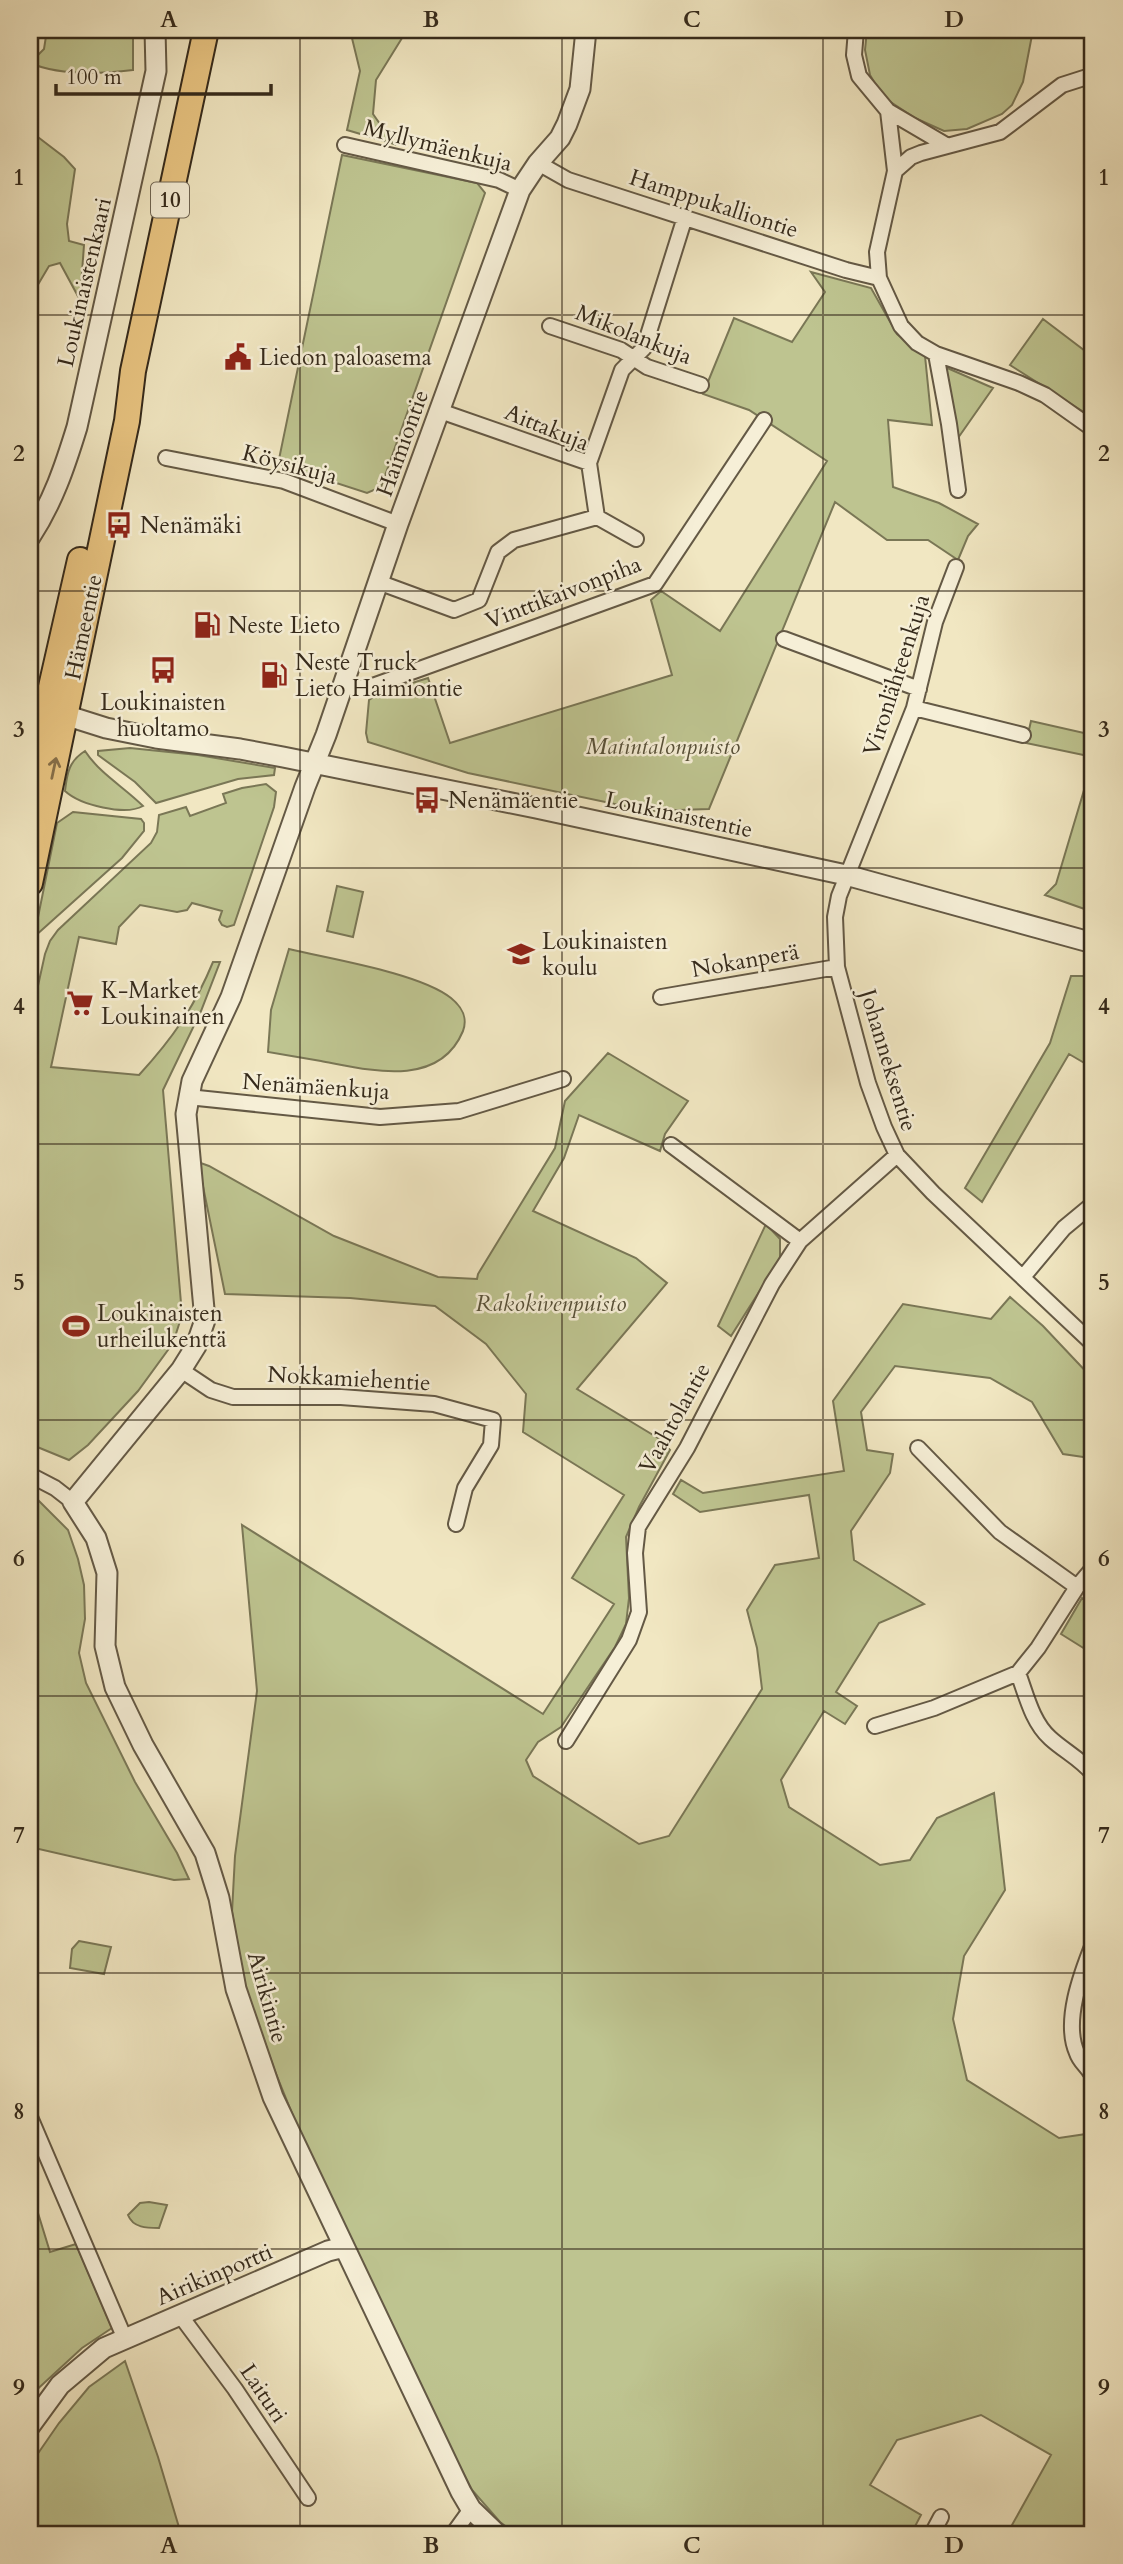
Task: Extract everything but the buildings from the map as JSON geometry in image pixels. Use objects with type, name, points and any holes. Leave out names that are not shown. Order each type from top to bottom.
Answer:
[{"type":"highway","name":"Hämeentie","points":[[30,792],[99,477],[115,414],[133,371],[206,30]]},
{"type":"highway","name":"Hämeentie","points":[[30,883],[47,709]]},
{"type":"street","name":"Loukinaistenkaari","points":[[30,537],[60,480],[77,426],[156,71],[155,30]]},
{"type":"street","name":"Haimiontie","points":[[315,764],[398,524],[520,190],[538,163],[560,138],[572,111],[580,89],[586,30]]},
{"type":"street","points":[[856,30],[854,55],[859,76],[888,111],[946,145]]},
{"type":"street","points":[[895,171],[911,157],[1000,132],[1062,85],[1087,77],[1093,78]]},
{"type":"street","points":[[888,111],[895,171],[877,252],[878,278],[901,326],[917,342],[936,354],[1027,387],[1055,402],[1093,429]]},
{"type":"street","name":"Myllymäenkuja","points":[[345,145],[499,180],[520,190]]},
{"type":"street","name":"Hamppukalliontie","points":[[538,163],[568,180],[878,278]]},
{"type":"street","points":[[589,464],[622,370],[644,348],[685,217]]},
{"type":"street","name":"Mikolankuja","points":[[550,326],[621,350],[647,367],[701,385]]},
{"type":"street","points":[[936,354],[958,490]]},
{"type":"street","name":"Aittakuja","points":[[440,411],[589,464],[597,517]]},
{"type":"street","name":"Vinttikaivonpiha","points":[[341,687],[367,688],[655,584],[764,420]]},
{"type":"street","name":"Köysikuja","points":[[166,458],[284,481],[398,524]]},
{"type":"street","points":[[378,582],[454,610],[479,600],[498,552],[514,540],[597,517],[636,539]]},
{"type":"street","name":"Vironlähteenkuja","points":[[846,875],[914,708],[935,622],[956,567]]},
{"type":"street","points":[[784,639],[919,689]]},
{"type":"street","points":[[914,708],[1023,735]]},
{"type":"street","name":"Loukinaistentie","points":[[47,709],[106,728],[156,738],[240,749],[846,875],[1093,943]]},
{"type":"street","points":[[73,1502],[181,1370],[196,1346],[205,1320],[186,1114],[188,1097],[192,1081],[231,997],[315,764]]},
{"type":"street","name":"Johanneksentie","points":[[846,875],[835,917],[837,967],[868,1083],[897,1155],[933,1193],[1093,1344]]},
{"type":"street","name":"Nokanperä","points":[[661,998],[837,967]]},
{"type":"street","name":"Nenämäenkuja","points":[[188,1097],[380,1117],[459,1111],[563,1079]]},
{"type":"street","points":[[671,1145],[800,1241]]},
{"type":"street","name":"Vaahtolantie","points":[[566,1741],[629,1640],[639,1612],[635,1553],[638,1527],[687,1448],[772,1284],[800,1241],[897,1155]]},
{"type":"street","points":[[1023,1277],[1064,1228],[1093,1204]]},
{"type":"street","name":"Nokkamiehentie","points":[[181,1370],[211,1390],[233,1397],[341,1397],[434,1404],[492,1420],[491,1445],[465,1488],[456,1524]]},
{"type":"street","points":[[918,1448],[1000,1532],[1077,1587]]},
{"type":"street","name":"Airikintie","points":[[30,1475],[55,1488],[73,1502],[96,1538],[107,1573],[105,1646],[115,1688],[143,1745],[205,1853],[219,1898],[236,1989],[273,2097],[471,2509],[497,2534]]},
{"type":"street","points":[[875,1726],[934,1708],[1018,1673],[1093,1568]]},
{"type":"street","points":[[1018,1673],[1039,1725],[1047,1736],[1083,1763],[1093,1774]]},
{"type":"street","points":[[1090,2072],[1077,2053],[1073,2016],[1079,1977],[1093,1944]]},
{"type":"street","points":[[30,2117],[125,2339]]},
{"type":"street","name":"Airikinportti","points":[[30,2426],[60,2385],[104,2348],[328,2251],[344,2248]]},
{"type":"street","name":"Laituri","points":[[180,2315],[235,2389],[308,2498]]},
{"type":"street","points":[[453,2534],[471,2509]]},
{"type":"street","points":[[932,2534],[941,2517]]},
{"type":"green space","points":[[47,30],[133,30],[133,70],[67,72],[30,63],[44,49]]},
{"type":"green space","points":[[350,30],[407,30],[376,80],[373,114],[394,144],[347,130],[360,71]]},
{"type":"green space","points":[[867,30],[1033,30],[1023,82],[1012,105],[1002,114],[967,129],[944,131],[915,118],[883,97],[870,75],[865,50]]},
{"type":"green space","points":[[30,131],[75,169],[67,224],[69,241],[84,245],[80,300],[60,263],[49,266],[30,298]]},
{"type":"green space","points":[[342,155],[477,183],[485,193],[381,487],[367,493],[278,464]]},
{"type":"green space","name":"Matintalonpuisto","points":[[811,272],[871,288],[897,334],[925,356],[932,425],[888,420],[893,487],[939,503],[978,524],[968,536],[958,560],[928,540],[887,540],[835,502],[709,809],[648,811],[468,773],[368,742],[366,733],[369,700],[380,693],[428,678],[450,743],[672,675],[651,600],[661,591],[720,631],[827,461],[749,410],[703,394],[734,318],[792,342],[825,292]]},
{"type":"green space","points":[[1043,319],[1093,357],[1093,412],[1090,416],[1010,365]]},
{"type":"green space","points":[[945,367],[993,388],[958,438]]},
{"type":"green space","points":[[1031,721],[1093,735],[1093,757],[1026,743]]},
{"type":"green space","points":[[130,748],[198,755],[275,768],[274,775],[238,779],[156,803],[135,782],[98,755],[98,751]]},
{"type":"green space","points":[[85,751],[105,774],[143,806],[125,810],[103,808],[81,801],[65,791],[70,768],[75,759]]},
{"type":"green space","points":[[1093,760],[1093,912],[1045,895],[1056,884]]},
{"type":"green space","points":[[266,784],[276,792],[274,807],[234,925],[222,925],[219,920],[222,911],[192,903],[187,910],[177,912],[140,905],[119,927],[116,944],[79,937],[51,1067],[139,1075],[181,1022],[213,962],[220,962],[201,1011],[163,1090],[182,1315],[173,1343],[138,1391],[88,1445],[69,1460],[30,1444],[30,1022],[45,954],[58,930],[151,843],[157,832],[159,815],[186,807],[190,816],[226,803],[223,794]]},
{"type":"green space","points":[[73,812],[141,819],[144,831],[122,858],[34,937],[57,823]]},
{"type":"green space","points":[[337,886],[363,892],[353,937],[327,931]]},
{"type":"green space","points":[[289,949],[397,974],[437,989],[461,1009],[465,1021],[463,1031],[452,1049],[437,1061],[420,1068],[401,1071],[360,1068],[268,1052],[271,1010]]},
{"type":"green space","points":[[1071,976],[1093,976],[1093,1068],[1069,1054],[982,1202],[965,1188],[1050,1043]]},
{"type":"green space","name":"Rakokivenpuisto","points":[[608,1053],[688,1101],[665,1134],[660,1151],[579,1115],[564,1158],[533,1211],[636,1258],[667,1283],[577,1389],[658,1438],[670,1450],[626,1537],[629,1598],[626,1624],[615,1647],[561,1727],[538,1742],[526,1760],[533,1776],[639,1844],[669,1836],[762,1689],[757,1648],[747,1610],[775,1565],[819,1558],[809,1495],[700,1512],[673,1494],[681,1480],[703,1493],[844,1471],[833,1401],[903,1304],[991,1319],[1010,1297],[1043,1326],[1093,1379],[1093,1457],[1090,1458],[1063,1454],[1032,1402],[990,1378],[895,1366],[861,1412],[867,1450],[893,1454],[890,1473],[851,1531],[854,1560],[924,1604],[879,1623],[836,1692],[857,1706],[845,1724],[824,1711],[781,1780],[789,1807],[880,1865],[910,1860],[937,1818],[994,1793],[1005,1890],[964,1956],[953,2019],[967,2080],[1059,2138],[1093,2133],[1093,2534],[1007,2534],[1051,2455],[981,2415],[897,2440],[870,2485],[921,2515],[911,2534],[848,2534],[838,2528],[819,2534],[516,2534],[500,2522],[472,2490],[429,2407],[306,2148],[244,1984],[232,1912],[235,1856],[257,1691],[242,1525],[543,1714],[614,1604],[572,1578],[624,1495],[523,1432],[526,1394],[486,1344],[435,1306],[350,1298],[225,1294],[198,1162],[334,1236],[438,1277],[477,1279],[555,1148],[565,1101]]},
{"type":"green space","points":[[766,1224],[780,1239],[780,1259],[731,1336],[718,1326]]},
{"type":"green space","points":[[30,1492],[68,1530],[78,1559],[84,1585],[85,1619],[79,1653],[86,1683],[135,1782],[177,1853],[189,1879],[174,1880],[30,1847]]},
{"type":"green space","points":[[1082,1598],[1093,1605],[1093,1654],[1061,1634]]},
{"type":"green space","points":[[79,1941],[111,1947],[104,1974],[70,1968],[72,1949]]},
{"type":"green space","points":[[30,2187],[50,2252],[76,2244],[112,2328],[82,2348],[30,2396]]},
{"type":"green space","points":[[140,2203],[167,2205],[159,2228],[137,2225],[128,2215]]},
{"type":"green space","points":[[125,2361],[181,2534],[30,2534],[30,2465],[59,2423],[89,2387]]},
{"type":"place","name":"Liedon paloasema","points":[[238,357]]},
{"type":"place","name":"Nenämäki","points":[[119,525]]},
{"type":"place","name":"Neste Lieto","points":[[207,625]]},
{"type":"place","name":"Loukinaisten huoltamo","points":[[163,670]]},
{"type":"place","name":"Neste Truck Lieto Haimiontie","points":[[274,675]]},
{"type":"place","name":"Nenämäentie","points":[[427,800]]},
{"type":"place","name":"Loukinaisten koulu","points":[[521,954]]},
{"type":"place","name":"K-Market Loukinainen","points":[[80,1003]]},
{"type":"place","name":"Loukinaisten urheilukenttä","points":[[76,1326]]}]
